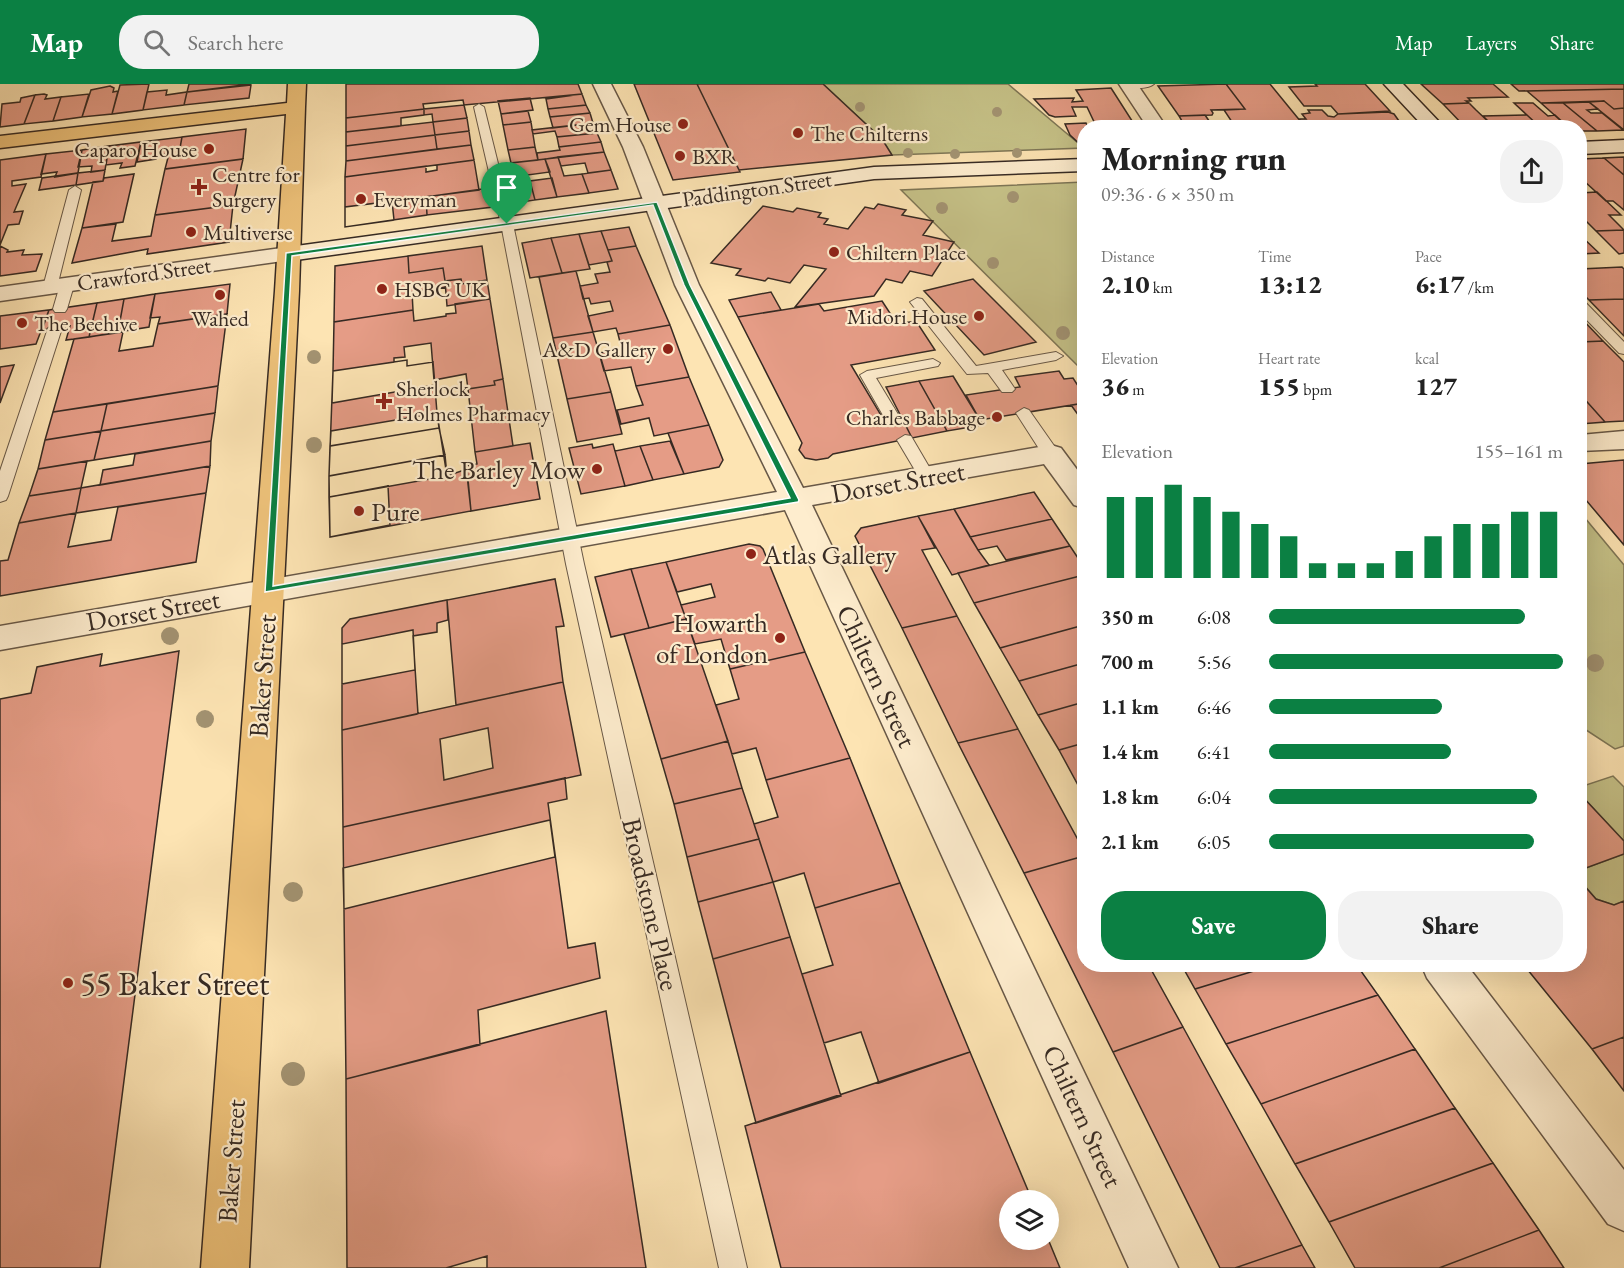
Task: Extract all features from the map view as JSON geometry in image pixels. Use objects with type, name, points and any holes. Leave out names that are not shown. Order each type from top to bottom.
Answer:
[{"type":"main road","name":"Baker Street","points":[[225,1268],[289,254],[297,84]]},
{"type":"main road","points":[[0,142],[296,107]]},
{"type":"street","name":"Chiltern Street","points":[[602,84],[633,147],[687,285],[795,500],[1154,1268]]},
{"type":"street","points":[[1128,84],[1153,120]]},
{"type":"street","points":[[1393,84],[1428,120]]},
{"type":"street","points":[[1587,148],[1624,146]]},
{"type":"street","name":"Paddington Street","points":[[289,254],[874,173],[1077,165]]},
{"type":"street","name":"Crawford Street","points":[[0,294],[289,254]]},
{"type":"street","points":[[1587,443],[1624,440]]},
{"type":"street","points":[[1051,454],[1077,489]]},
{"type":"street","name":"Dorset Street","points":[[0,638],[1051,454]]},
{"type":"street","points":[[1447,972],[1624,1208]]},
{"type":"lane","points":[[1128,84],[1149,84]]},
{"type":"lane","name":"Broadstone Place","points":[[479,107],[507,224],[570,539],[733,1268]]},
{"type":"lane","points":[[60,309],[58,286],[75,190]]},
{"type":"lane","points":[[917,302],[972,370],[1056,356]]},
{"type":"lane","points":[[1587,312],[1624,350]]},
{"type":"lane","points":[[0,496],[55,328]]},
{"type":"lane","points":[[894,421],[867,375],[933,363]]},
{"type":"lane","points":[[992,367],[1007,389]]},
{"type":"lane","points":[[1024,413],[1051,454]]},
{"type":"lane","points":[[905,440],[927,477]]},
{"type":"shaded area","points":[[823,84],[1008,84],[1077,142],[1077,148],[892,155],[882,139]]},
{"type":"shaded area","points":[[1077,182],[1077,365],[901,190]]},
{"type":"shaded area","points":[[1587,520],[1624,565],[1624,746],[1615,749],[1587,731]]},
{"type":"shaded area","points":[[1613,776],[1624,787],[1624,841],[1587,801],[1587,785]]},
{"type":"shaded area","points":[[1624,854],[1624,901],[1614,905],[1596,899],[1587,889],[1587,868]]},
{"type":"building","points":[[149,84],[143,110],[112,114],[120,85]]},
{"type":"building","points":[[189,84],[251,84],[187,92]]},
{"type":"building","points":[[346,84],[578,84],[582,94],[464,105],[463,100],[423,104],[424,109],[346,118]]},
{"type":"building","name":"Gem House","points":[[634,84],[697,84],[740,172],[673,180]]},
{"type":"building","name":"The Chilterns","points":[[697,84],[823,84],[882,139],[892,155],[739,170]]},
{"type":"building","points":[[1226,84],[1245,109],[1211,110],[1212,115],[1179,116],[1158,86]]},
{"type":"building","points":[[1226,84],[1270,84],[1299,120],[1231,120],[1224,110],[1245,109]]},
{"type":"building","points":[[1315,84],[1365,84],[1390,111],[1338,114],[1331,106],[1304,106],[1289,87],[1317,86]]},
{"type":"building","points":[[1421,84],[1493,84],[1508,97],[1468,98],[1471,101],[1466,101],[1469,103],[1443,104]]},
{"type":"building","points":[[1511,84],[1624,84],[1624,89],[1519,91]]},
{"type":"building","points":[[251,85],[249,98],[184,105],[187,92]]},
{"type":"building","points":[[110,86],[114,88],[113,92],[118,91],[112,114],[82,117],[91,90]]},
{"type":"building","points":[[1111,88],[1132,120],[1093,120],[1087,107],[1072,107],[1076,116],[1055,117],[1049,115],[1034,99],[1074,98],[1072,102],[1083,101],[1076,90]]},
{"type":"building","points":[[1624,89],[1624,108],[1614,109],[1604,101],[1541,103],[1527,91]]},
{"type":"building","points":[[167,90],[166,95],[187,92],[184,105],[143,110],[147,92]]},
{"type":"building","points":[[89,94],[82,117],[53,121],[61,97]]},
{"type":"building","points":[[582,94],[586,105],[548,109],[546,99]]},
{"type":"building","points":[[35,95],[47,95],[45,99],[61,97],[53,121],[24,124]]},
{"type":"building","points":[[35,95],[24,124],[0,127],[2,104],[20,102],[21,98]]},
{"type":"building","points":[[530,98],[533,110],[501,114],[498,101]]},
{"type":"building","points":[[1604,101],[1614,109],[1624,108],[1624,130],[1589,102]]},
{"type":"building","points":[[1589,102],[1598,109],[1587,110],[1591,113],[1602,113],[1623,130],[1597,131],[1587,123],[1587,120],[1584,120],[1563,103]]},
{"type":"building","points":[[1469,103],[1487,120],[1458,120],[1443,104]]},
{"type":"building","points":[[1514,103],[1533,103],[1548,116],[1555,115],[1560,120],[1532,120]]},
{"type":"building","points":[[1541,103],[1563,103],[1584,120],[1560,120]]},
{"type":"building","points":[[464,105],[467,118],[433,122],[432,114],[424,115],[424,109]]},
{"type":"building","points":[[586,105],[590,113],[550,117],[548,109]]},
{"type":"building","points":[[424,109],[424,115],[401,118],[401,126],[346,132],[346,118]]},
{"type":"building","points":[[1308,110],[1322,110],[1328,116],[1334,117],[1338,114],[1388,112],[1394,114],[1398,120],[1299,119],[1306,119],[1302,114],[1310,113]]},
{"type":"building","points":[[528,111],[531,122],[503,125],[501,114]]},
{"type":"building","points":[[590,113],[593,123],[553,128],[550,117]]},
{"type":"building","points":[[1205,115],[1208,120],[1181,120],[1179,116]]},
{"type":"building","points":[[1527,115],[1532,120],[1487,120],[1483,116]]},
{"type":"building","points":[[467,118],[469,131],[435,135],[433,122]]},
{"type":"building","points":[[433,122],[435,135],[346,146],[346,132]]},
{"type":"building","points":[[531,122],[535,147],[508,150],[503,125]]},
{"type":"building","points":[[593,123],[597,133],[557,137],[555,131],[533,134],[532,130]]},
{"type":"building","points":[[1077,123],[1077,142],[1070,135],[1065,124]]},
{"type":"building","points":[[1587,123],[1597,131],[1587,131]]},
{"type":"building","name":"Caparo House","points":[[246,129],[243,159],[165,169],[170,150],[180,148],[182,137]]},
{"type":"building","points":[[469,131],[471,145],[437,149],[435,135]]},
{"type":"building","points":[[597,133],[601,142],[559,147],[557,137]]},
{"type":"building","points":[[435,135],[437,149],[346,161],[346,146]]},
{"type":"building","points":[[182,137],[180,148],[170,150],[169,154],[157,155],[156,159],[137,162],[141,142]]},
{"type":"building","points":[[141,142],[135,166],[120,168],[122,163],[106,165],[109,146]]},
{"type":"building","points":[[601,142],[604,152],[538,160],[537,153],[560,150],[559,147]]},
{"type":"building","points":[[471,145],[474,160],[345,177],[346,161]]},
{"type":"building","points":[[109,146],[105,170],[91,172],[92,166],[78,167],[82,150]]},
{"type":"building","points":[[535,147],[538,160],[511,163],[508,150]]},
{"type":"building","points":[[82,150],[78,173],[55,177],[57,172],[41,174],[46,154]]},
{"type":"building","points":[[604,152],[611,170],[588,173],[585,163],[561,166],[558,157]]},
{"type":"building","points":[[46,154],[41,177],[12,181],[12,186],[26,184],[14,212],[23,211],[19,224],[8,225],[0,245],[0,160]]},
{"type":"building","points":[[558,157],[564,176],[582,174],[589,193],[557,197],[545,159]]},
{"type":"building","points":[[1624,157],[1624,175],[1604,158]]},
{"type":"building","points":[[1604,158],[1624,175],[1624,210],[1613,201],[1606,201],[1587,184],[1587,159]]},
{"type":"building","name":"Centre for Surgery","points":[[243,159],[233,205],[155,215],[165,169]]},
{"type":"building","points":[[545,159],[550,172],[513,177],[511,163]]},
{"type":"building","points":[[474,160],[479,190],[345,207],[345,177],[426,166],[426,172],[437,170],[437,165]]},
{"type":"building","points":[[105,170],[103,181],[76,185],[78,173]]},
{"type":"building","points":[[611,170],[618,189],[589,193],[582,174]]},
{"type":"building","points":[[78,173],[76,185],[39,190],[42,178]]},
{"type":"building","points":[[134,174],[123,222],[82,228],[93,182],[103,181],[104,178]]},
{"type":"building","points":[[513,178],[515,187],[518,187],[517,183],[530,181],[535,200],[509,204],[504,179]]},
{"type":"building","points":[[552,178],[557,197],[535,200],[530,181]]},
{"type":"building","points":[[489,188],[493,207],[427,215],[426,197]]},
{"type":"building","points":[[1597,192],[1621,215],[1609,215],[1624,230],[1596,231],[1587,222],[1587,193]]},
{"type":"building","points":[[426,197],[427,215],[345,227],[345,207]]},
{"type":"building","points":[[392,201],[394,220],[345,227],[345,207]]},
{"type":"building","name":"Chiltern Place","points":[[878,204],[906,210],[902,215],[933,221],[923,235],[954,242],[932,276],[910,271],[902,283],[886,279],[874,296],[795,307],[826,269],[804,265],[790,283],[736,275],[741,269],[711,263],[763,206],[793,212],[797,208],[821,213],[818,217],[828,219],[824,224],[848,229],[865,207],[874,209]]},
{"type":"building","name":"Multiverse","points":[[233,205],[229,242],[147,254],[148,249],[72,263],[82,228],[116,224],[112,241],[151,236],[155,215]]},
{"type":"building","points":[[629,227],[636,246],[608,250],[601,231]]},
{"type":"building","points":[[1624,230],[1624,253],[1619,254],[1596,231]]},
{"type":"building","points":[[601,231],[612,261],[589,265],[579,234]]},
{"type":"building","points":[[579,234],[590,269],[562,273],[551,238]]},
{"type":"building","points":[[551,238],[562,273],[530,278],[522,243]]},
{"type":"building","points":[[1587,242],[1599,253],[1587,254]]},
{"type":"building","points":[[0,246],[8,250],[7,252],[24,250],[22,255],[42,254],[36,271],[0,276]]},
{"type":"building","points":[[482,246],[487,280],[462,284],[461,279],[445,281],[443,268],[409,273],[408,256]]},
{"type":"building","points":[[636,246],[670,325],[618,334],[616,328],[593,332],[588,316],[613,311],[610,301],[591,304],[589,298],[583,299],[580,286],[598,283],[595,274],[610,272],[607,262],[612,261],[608,250]]},
{"type":"building","name":"HSBC UK","points":[[408,256],[409,273],[443,268],[446,287],[412,292],[413,310],[334,322],[335,266]]},
{"type":"building","points":[[1622,267],[1624,269],[1624,299],[1589,300],[1587,298],[1587,269]]},
{"type":"building","points":[[576,271],[593,332],[553,338],[539,277]]},
{"type":"building","points":[[461,279],[462,284],[487,280],[490,299],[447,306],[445,281]]},
{"type":"building","name":"Midori House","points":[[973,279],[1036,342],[984,355],[924,291]]},
{"type":"building","points":[[230,284],[227,314],[158,324],[160,317],[150,318],[155,294]]},
{"type":"building","points":[[771,292],[781,310],[738,317],[729,300]]},
{"type":"building","points":[[155,294],[149,327],[118,332],[124,299]]},
{"type":"building","points":[[124,299],[118,332],[89,337],[97,303]]},
{"type":"building","points":[[490,299],[503,379],[494,381],[495,385],[468,389],[466,374],[434,380],[431,343],[404,347],[405,357],[394,358],[394,362],[333,371],[334,322],[413,310],[414,321],[456,313],[455,304]]},
{"type":"building","points":[[1624,299],[1624,336],[1589,300]]},
{"type":"building","points":[[882,301],[897,324],[916,321],[935,350],[851,365],[885,422],[902,418],[912,438],[833,454],[828,458],[816,460],[805,458],[799,450],[802,443],[738,317],[819,304],[824,311]]},
{"type":"building","points":[[97,303],[89,337],[66,340],[70,326],[42,330],[49,310]]},
{"type":"building","name":"The Beehive","points":[[49,310],[36,344],[0,349],[0,316]]},
{"type":"building","points":[[227,314],[218,386],[53,412],[74,339],[123,332],[119,351],[153,346],[158,324]]},
{"type":"building","points":[[1587,324],[1603,341],[1587,342]]},
{"type":"building","points":[[670,325],[689,377],[636,386],[631,367],[604,371],[599,353],[622,350],[618,334]]},
{"type":"building","points":[[593,332],[611,392],[567,399],[553,338]]},
{"type":"building","points":[[1603,341],[1624,362],[1624,421],[1605,422],[1587,402],[1587,342]]},
{"type":"building","points":[[407,360],[407,366],[433,362],[435,385],[332,403],[333,371]]},
{"type":"building","points":[[407,360],[407,366],[433,362],[437,413],[447,476],[467,469],[471,511],[330,537],[329,476],[333,371]]},
{"type":"building","points":[[14,365],[0,403],[0,367]]},
{"type":"building","points":[[1059,371],[1064,379],[1073,378],[1077,384],[1077,404],[980,420],[966,395],[1020,387],[1015,377]]},
{"type":"building","points":[[953,376],[983,425],[947,431],[919,381]]},
{"type":"building","points":[[689,377],[709,425],[654,436],[649,418],[621,424],[617,410],[643,405],[636,386]]},
{"type":"building","points":[[503,379],[513,446],[475,452],[468,389],[495,385],[494,381]]},
{"type":"building","points":[[919,381],[947,431],[912,438],[886,387]]},
{"type":"building","points":[[218,386],[215,413],[101,431],[107,404]]},
{"type":"building","points":[[611,392],[622,434],[577,442],[567,399]]},
{"type":"building","points":[[1587,402],[1605,422],[1587,423]]},
{"type":"building","points":[[107,404],[101,431],[45,440],[53,412]]},
{"type":"building","points":[[1077,404],[1077,413],[1071,405]]},
{"type":"building","points":[[215,413],[211,441],[94,460],[101,431]]},
{"type":"building","points":[[437,413],[439,428],[330,446],[331,431]]},
{"type":"building","points":[[709,425],[723,460],[719,467],[684,474],[668,433]]},
{"type":"building","points":[[439,428],[445,455],[329,476],[330,446]]},
{"type":"building","points":[[101,431],[94,460],[38,469],[45,440]]},
{"type":"building","points":[[211,441],[210,466],[100,485],[103,470],[133,465],[135,454]]},
{"type":"building","points":[[670,441],[684,474],[653,480],[640,446]]},
{"type":"building","points":[[530,443],[540,499],[471,511],[466,466],[477,464],[475,452]]},
{"type":"building","name":"The Barley Mow","points":[[592,444],[593,448],[613,444],[625,486],[581,494],[569,448]]},
{"type":"building","points":[[640,446],[653,480],[625,486],[615,451]]},
{"type":"building","points":[[445,455],[447,476],[329,497],[329,476]]},
{"type":"building","points":[[1624,460],[1624,545],[1587,501],[1587,463]]},
{"type":"building","points":[[87,461],[81,488],[29,496],[38,469]]},
{"type":"building","points":[[210,466],[206,493],[76,513],[81,488]]},
{"type":"building","name":"Pure","points":[[388,486],[390,525],[330,537],[329,497]]},
{"type":"building","points":[[81,488],[76,513],[19,523],[29,496]]},
{"type":"building","points":[[1034,492],[1052,519],[970,537],[954,509]]},
{"type":"building","points":[[206,493],[196,562],[0,596],[0,561],[8,560],[19,523],[76,513],[68,547],[111,540],[118,507]]},
{"type":"building","points":[[954,509],[989,565],[952,575],[918,516]]},
{"type":"building","points":[[918,516],[935,548],[922,550],[957,616],[902,628],[855,536],[861,528]]},
{"type":"building","points":[[1052,519],[1070,546],[1006,560],[997,546],[978,550],[970,537]]},
{"type":"building","points":[[749,544],[760,546],[763,549],[805,652],[730,669],[721,639],[695,644],[681,605],[715,597],[711,584],[677,592],[666,562]]},
{"type":"building","points":[[1070,546],[1077,556],[1077,577],[974,603],[958,573]]},
{"type":"building","points":[[666,562],[686,619],[649,628],[631,569]]},
{"type":"building","points":[[631,569],[649,628],[611,637],[595,577]]},
{"type":"building","points":[[1077,577],[1077,627],[1000,648],[974,603]]},
{"type":"building","points":[[555,579],[564,626],[556,627],[563,682],[456,705],[447,600]]},
{"type":"building","points":[[447,600],[448,620],[437,623],[437,632],[413,636],[418,714],[342,730],[342,628],[350,619]]},
{"type":"building","points":[[957,616],[1018,729],[958,743],[902,628]]},
{"type":"building","points":[[686,619],[728,741],[661,759],[624,634]]},
{"type":"building","points":[[1077,627],[1077,665],[1019,681],[1000,648]]},
{"type":"building","points":[[413,630],[415,670],[342,684],[342,644]]},
{"type":"building","name":"55 Baker Street","points":[[179,651],[100,1268],[0,1268],[0,699],[31,693],[37,667],[102,654],[100,666]]},
{"type":"building","points":[[805,652],[850,758],[766,780],[756,748],[732,754],[716,705],[739,699],[730,669]]},
{"type":"building","points":[[1077,665],[1077,704],[1038,715],[1019,681]]},
{"type":"building","points":[[563,682],[581,775],[343,827],[342,730]],"holes":[[[488,728],[493,768],[444,780],[440,739]]]},
{"type":"building","points":[[1077,704],[1077,745],[1059,750],[1038,715]]},
{"type":"building","points":[[1018,729],[1077,838],[1077,858],[1024,873],[958,743]]},
{"type":"building","points":[[728,741],[742,788],[674,804],[661,759]]},
{"type":"building","points":[[1077,745],[1077,783],[1059,750]]},
{"type":"building","points":[[850,758],[900,883],[815,908],[804,873],[773,882],[754,824],[778,817],[766,780]]},
{"type":"building","points":[[565,778],[567,799],[548,803],[568,948],[595,943],[600,978],[478,1010],[480,1045],[346,1079],[343,827]]},
{"type":"building","points":[[742,788],[759,839],[687,857],[674,804]]},
{"type":"building","points":[[1587,801],[1624,841],[1624,854],[1587,868]]},
{"type":"building","points":[[550,820],[555,857],[344,909],[343,868]]},
{"type":"building","points":[[759,839],[773,882],[698,902],[687,857]]},
{"type":"building","points":[[1077,858],[1077,972],[1152,972],[1183,1027],[1113,1052],[1024,873]]},
{"type":"building","points":[[773,882],[790,937],[713,959],[698,902]]},
{"type":"building","points":[[900,883],[970,1052],[879,1083],[861,1032],[824,1043],[802,974],[833,965],[815,908]]},
{"type":"building","points":[[1587,889],[1596,899],[1614,905],[1624,901],[1624,1037],[1592,1049],[1529,972],[1587,972]]},
{"type":"building","points":[[790,937],[841,1096],[756,1123],[713,959]]},
{"type":"building","points":[[1185,972],[1251,972],[1195,989]]},
{"type":"building","points":[[1251,972],[1362,972],[1378,995],[1226,1044],[1195,989]]},
{"type":"building","points":[[1378,995],[1415,1049],[1261,1104],[1226,1044]]},
{"type":"building","points":[[606,1011],[646,1268],[347,1268],[346,1079]]},
{"type":"building","points":[[1183,1027],[1302,1245],[1235,1268],[1220,1268],[1113,1052]]},
{"type":"building","points":[[1624,1037],[1624,1091],[1592,1049]]},
{"type":"building","points":[[1415,1049],[1455,1108],[1295,1164],[1261,1104]]},
{"type":"building","points":[[970,1052],[1028,1190],[999,1190],[999,1250],[1053,1250],[1060,1268],[781,1268],[745,1126]]},
{"type":"building","points":[[1455,1108],[1493,1163],[1329,1222],[1295,1164]]},
{"type":"building","points":[[1493,1163],[1539,1230],[1439,1268],[1355,1268],[1329,1222]]},
{"type":"building","points":[[1539,1230],[1564,1268],[1439,1268]]},
{"type":"building","points":[[1302,1245],[1315,1268],[1235,1268]]},
{"type":"building","points":[[487,1256],[487,1268],[446,1268]]},
{"type":"place","name":"Gem House","points":[[683,124]]},
{"type":"place","name":"The Chilterns","points":[[798,133]]},
{"type":"place","name":"Caparo House","points":[[209,149]]},
{"type":"place","name":"BXR","points":[[680,156]]},
{"type":"place","name":"Centre for Surgery","points":[[199,187]]},
{"type":"place","name":"Everyman","points":[[361,199]]},
{"type":"place","name":"Multiverse","points":[[191,232]]},
{"type":"place","name":"Chiltern Place","points":[[834,252]]},
{"type":"place","name":"HSBC UK","points":[[382,289]]},
{"type":"place","name":"Wahed","points":[[220,295]]},
{"type":"place","name":"Midori House","points":[[979,316]]},
{"type":"place","name":"The Beehive","points":[[22,323]]},
{"type":"place","name":"A&D Gallery","points":[[668,349]]},
{"type":"place","name":"Sherlock Holmes Pharmacy","points":[[384,401]]},
{"type":"place","name":"Charles Babbage","points":[[997,417]]},
{"type":"place","name":"The Barley Mow","points":[[597,469]]},
{"type":"place","name":"Pure","points":[[359,511]]},
{"type":"place","name":"Atlas Gallery","points":[[751,554]]},
{"type":"place","name":"Howarth of London","points":[[780,638]]},
{"type":"place","name":"55 Baker Street","points":[[68,983]]},
{"type":"route","points":[[655,203],[687,285],[795,500],[268,590],[289,254],[507,224],[655,203]]}]
